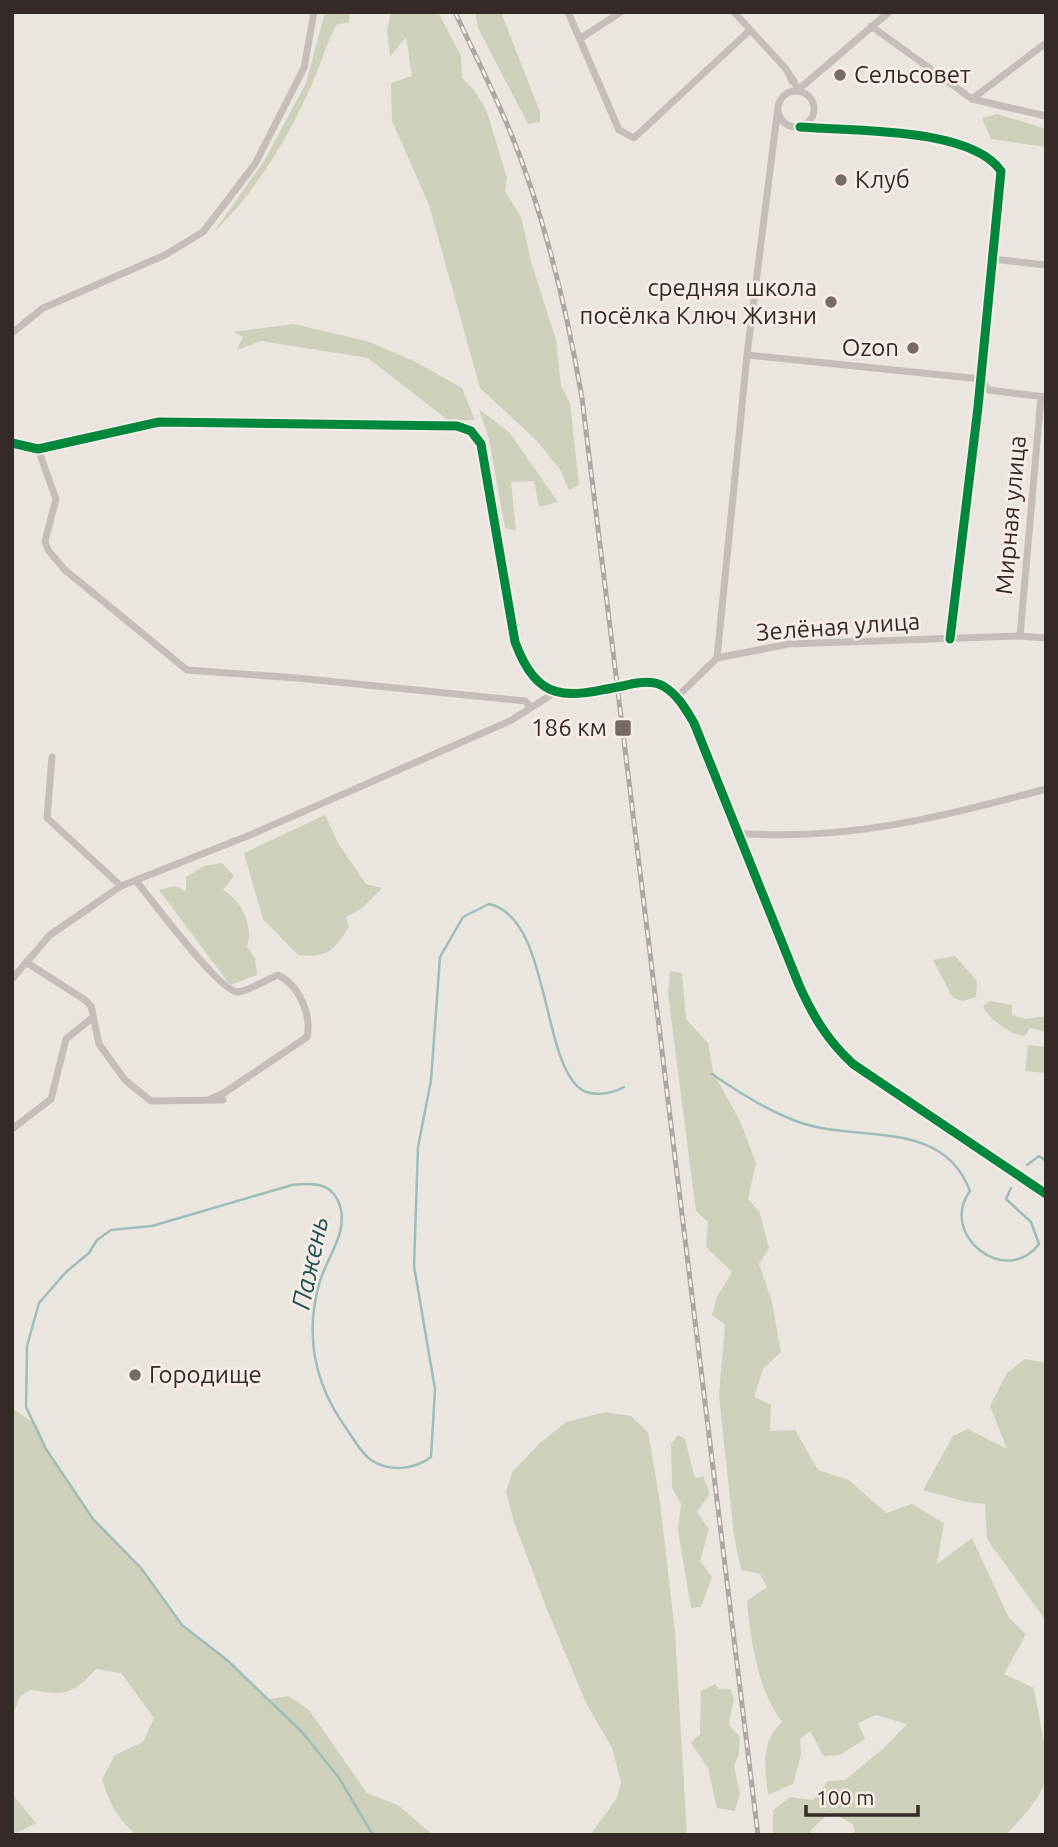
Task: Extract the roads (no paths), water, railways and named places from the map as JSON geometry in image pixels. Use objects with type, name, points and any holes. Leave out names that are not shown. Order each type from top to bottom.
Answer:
[{"type":"street","points":[[12,333],[43,307],[165,255],[203,232],[255,164],[304,68],[314,12]]},
{"type":"street","points":[[568,12],[618,130],[634,138],[749,31]]},
{"type":"street","points":[[581,38],[621,12]]},
{"type":"street","points":[[734,12],[792,78],[794,91]]},
{"type":"street","points":[[677,696],[718,658],[747,355],[778,107],[782,97],[794,91],[888,12]]},
{"type":"street","points":[[871,26],[972,99],[1046,116]]},
{"type":"street","points":[[972,99],[1046,43]]},
{"type":"street","points":[[794,91],[813,100],[815,110],[827,129]]},
{"type":"street","points":[[778,107],[784,123],[797,127],[926,137],[960,144],[993,159],[1001,171],[981,379],[950,639]]},
{"type":"street","points":[[774,140],[780,133],[809,122],[815,110]]},
{"type":"street","points":[[992,260],[1046,265]]},
{"type":"street","points":[[747,355],[981,379]]},
{"type":"street","points":[[981,379],[988,390],[1043,397]]},
{"type":"street","name":"Мирная улица","points":[[1020,636],[1043,397]]},
{"type":"street","points":[[12,443],[38,449],[159,422],[457,426],[471,432],[481,444],[515,642],[524,665],[539,684],[554,693],[574,693],[642,682],[661,685],[677,696],[694,723],[799,985],[815,1020],[831,1045],[853,1064],[1046,1194]]},
{"type":"street","points":[[38,449],[56,499],[45,541],[48,550],[65,570],[187,670],[525,701],[531,707]]},
{"type":"street","name":"Зелёная улица","points":[[718,658],[789,644],[1020,636],[1046,638]]},
{"type":"street","points":[[12,979],[50,935],[121,886],[510,721],[554,693]]},
{"type":"street","points":[[52,757],[47,818],[121,886]]},
{"type":"street","points":[[736,833],[786,837],[869,831],[964,811],[1046,789]]},
{"type":"street","points":[[137,881],[194,949],[211,974],[228,989],[240,992],[278,975],[289,981],[306,1013],[309,1026],[307,1037],[224,1093],[208,1100]]},
{"type":"street","points":[[26,962],[91,1006],[99,1044],[125,1080],[150,1101],[223,1100]]},
{"type":"street","points":[[12,1129],[51,1099],[66,1039],[92,1018]]},
{"type":"waterway","name":"Пажень","points":[[373,1835],[339,1778],[302,1732],[227,1660],[182,1625],[141,1568],[93,1519],[46,1449],[26,1407],[27,1346],[39,1303],[66,1272],[89,1253],[97,1240],[111,1230],[152,1226],[292,1185],[323,1186],[334,1194],[342,1219],[315,1301],[313,1340],[320,1378],[337,1414],[367,1457],[378,1464],[393,1468],[417,1465],[431,1457],[435,1389],[414,1266],[418,1147],[431,1080],[440,957],[463,917],[489,904],[509,914],[523,933],[534,959],[566,1070],[578,1087],[589,1093],[613,1092],[624,1087]]},
{"type":"waterway","name":"Пажень","points":[[712,1074],[752,1100],[796,1121],[819,1128],[895,1136],[918,1142],[939,1152],[957,1167],[970,1191],[962,1208],[963,1224],[969,1239],[980,1250],[994,1258],[1010,1260],[1025,1256],[1039,1244],[1031,1222],[1006,1199],[1011,1188]]},
{"type":"waterway","name":"Пажень","points":[[1027,1165],[1039,1156],[1046,1161]]},
{"type":"railway","points":[[455,12],[507,124],[532,191],[561,294],[582,398],[758,1835]]},
{"type":"place","name":"Сельсовет","points":[[840,75]]},
{"type":"place","name":"Клуб","points":[[841,180]]},
{"type":"place","name":"средняя школа посёлка Ключ Жизни","points":[[831,302]]},
{"type":"place","name":"Ozon","points":[[913,348]]},
{"type":"place","name":"186 км","points":[[623,728]]},
{"type":"place","name":"Городище","points":[[135,1375]]}]
